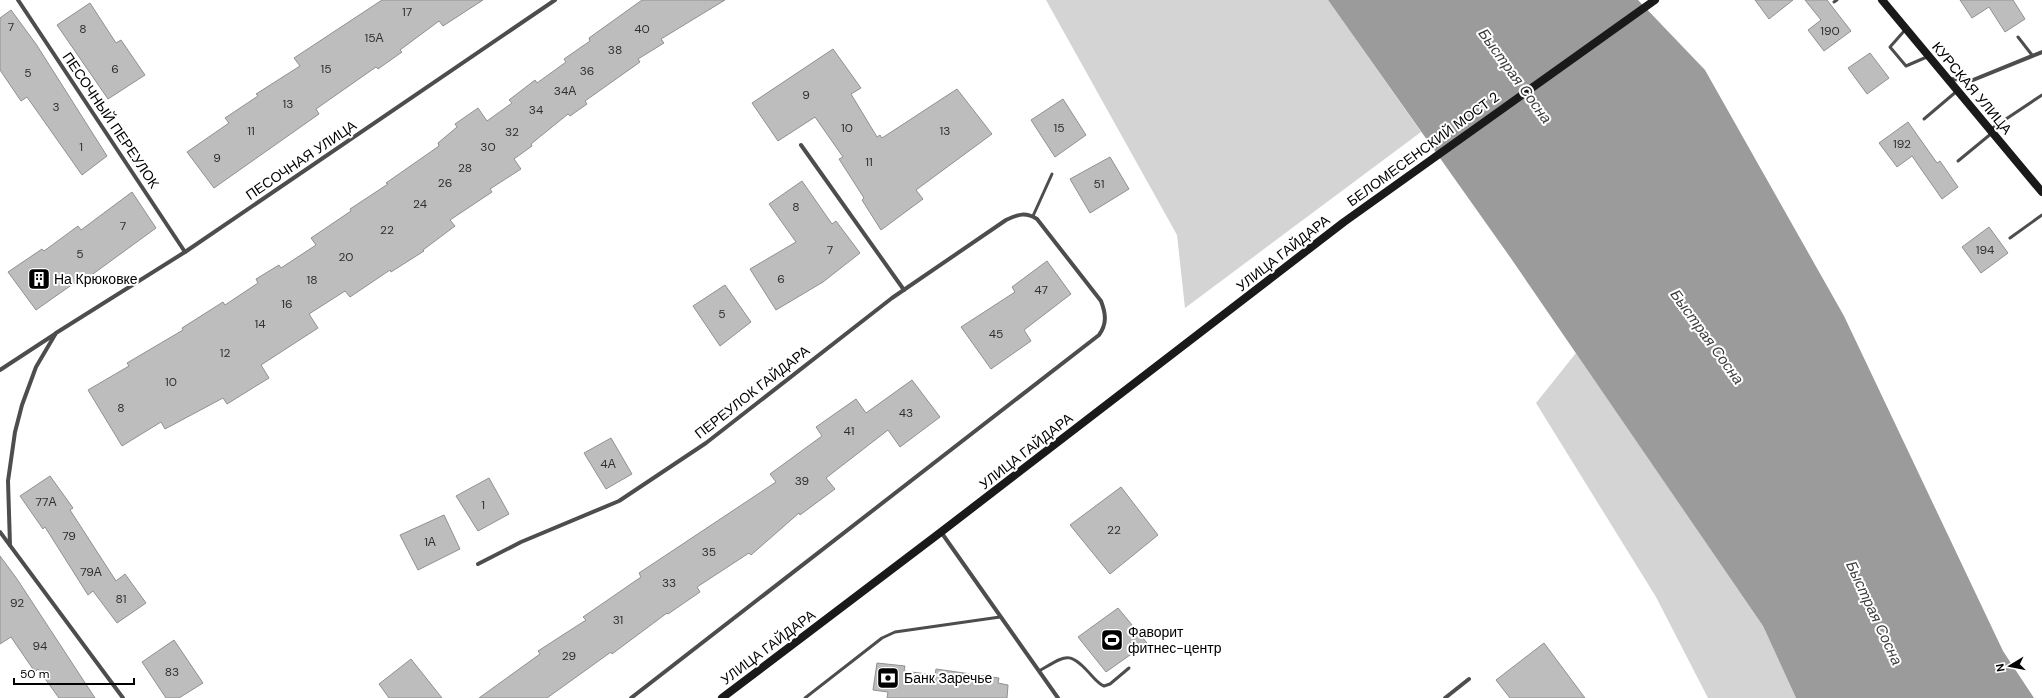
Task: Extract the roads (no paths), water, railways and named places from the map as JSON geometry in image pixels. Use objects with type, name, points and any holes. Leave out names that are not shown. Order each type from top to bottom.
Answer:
[{"type":"main road","name":"БЕЛОМЕСЕНСКИЙ МОСТ 2","points":[[1344,222],[1654,0]]},
{"type":"main road","name":"КУРСКАЯ УЛИЦА","points":[[1884,1],[2042,192]]},
{"type":"main road","name":"УЛИЦА ГАЙДАРА","points":[[722,698],[941,532],[1344,222]]},
{"type":"street","name":"ПЕСОЧНЫЙ ПЕРЕУЛОК","points":[[18,0],[185,252]]},
{"type":"street","name":"ПЕСОЧНАЯ УЛИЦА","points":[[0,370],[185,252],[556,0]]},
{"type":"street","points":[[1947,79],[1973,80],[2032,54],[2042,52]]},
{"type":"street","points":[[801,145],[904,290]]},
{"type":"street","name":"ПЕРЕУЛОК ГАЙДАРА","points":[[478,564],[521,542],[620,501],[706,443],[904,290],[1006,220],[1025,214],[1034,216]]},
{"type":"street","points":[[631,698],[1099,335],[1106,322],[1101,301],[1041,222],[1034,216]]},
{"type":"street","name":"ПЕСОЧНАЯ УЛИЦА","points":[[10,545],[8,481],[15,432],[22,405],[36,367],[56,333]]},
{"type":"street","points":[[0,532],[123,698]]},
{"type":"street","points":[[941,532],[1058,698]]},
{"type":"street","points":[[1445,698],[1469,679]]},
{"type":"lane","points":[[1906,28],[1890,47],[1906,66],[1929,56]]},
{"type":"lane","points":[[2018,37],[2032,54]]},
{"type":"lane","points":[[1924,119],[1957,91]]},
{"type":"lane","points":[[1958,161],[1991,132],[2042,95]]},
{"type":"lane","points":[[1034,216],[1052,174]]},
{"type":"lane","points":[[2010,238],[2042,215]]},
{"type":"lane","points":[[805,698],[882,638],[895,632],[1000,616]]},
{"type":"lane","points":[[1039,671],[1061,658],[1071,658],[1079,661],[1098,683],[1104,686],[1110,684],[1129,668]]},
{"type":"water","name":"Быстрая Сосна","points":[[1328,0],[1638,0],[1705,70],[1844,316],[2003,651],[2034,698],[1796,698],[1763,626],[1510,257]]},
{"type":"place","name":"На Крюковке","points":[[39,279]]},
{"type":"place","name":"Фаворит фитнес-центр","points":[[1112,640]]},
{"type":"place","name":"Банк Заречье","points":[[888,678]]}]
